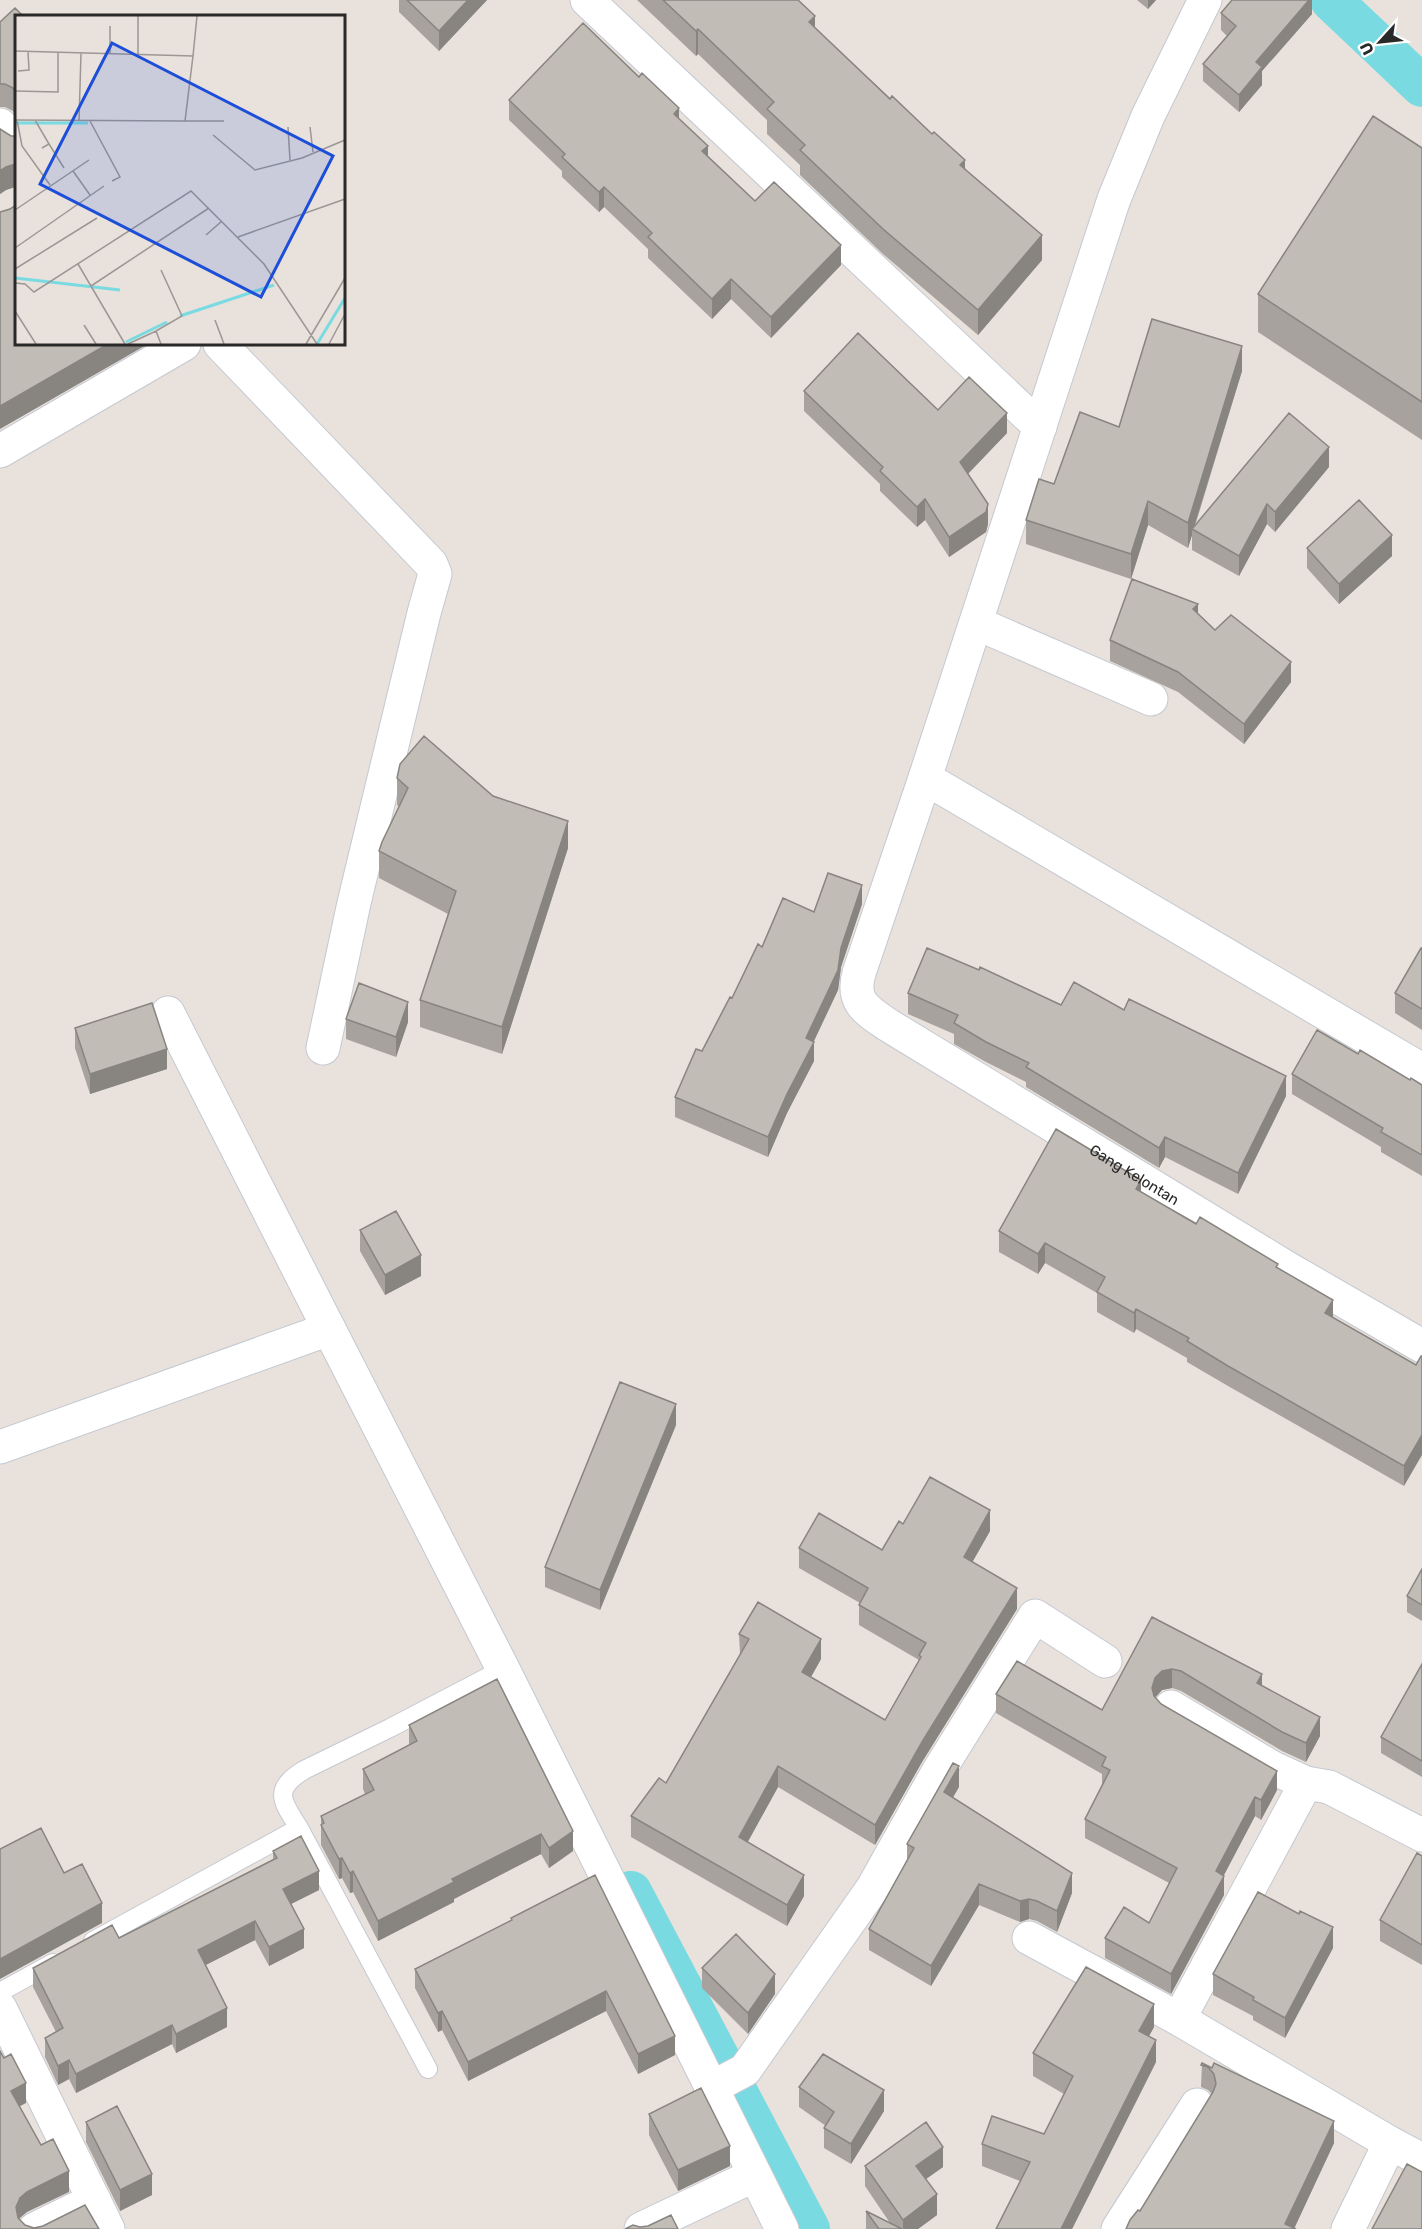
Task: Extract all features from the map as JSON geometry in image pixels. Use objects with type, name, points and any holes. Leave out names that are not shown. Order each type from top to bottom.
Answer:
[{"type":"street","points":[[587,0],[1040,427]]},
{"type":"street","points":[[1204,0],[1148,117],[1114,199],[926,778],[1422,1071]]},
{"type":"street","points":[[0,125],[15,140]]},
{"type":"street","points":[[0,451],[182,345]]},
{"type":"street","points":[[221,345],[431,564],[435,574],[423,614],[356,891],[323,1048]]},
{"type":"street","points":[[976,623],[1151,699]]},
{"type":"street","name":"Gang Kelontan","points":[[926,778],[859,973],[856,992],[861,1004],[888,1026],[1287,1268],[1422,1346]]},
{"type":"street","points":[[168,1013],[503,1669],[782,2229]]},
{"type":"street","points":[[0,1447],[329,1329]]},
{"type":"street","points":[[711,2088],[745,2070],[872,1889],[938,1772],[1035,1616],[1105,1661]]},
{"type":"street","points":[[1171,1707],[1273,1768],[1306,1783],[1329,1787],[1422,1835]]},
{"type":"street","points":[[1179,2019],[1306,1783]]},
{"type":"street","points":[[1029,1938],[1179,2019],[1390,2144],[1422,2160]]},
{"type":"street","points":[[0,2008],[101,2215],[35,2229]]},
{"type":"street","points":[[1118,2229],[1197,2105]]},
{"type":"street","points":[[1348,2229],[1390,2144]]},
{"type":"street","points":[[641,2229],[755,2175]]},
{"type":"lane","points":[[428,2069],[285,1806],[282,1796],[284,1787],[291,1778],[503,1669]]},
{"type":"lane","points":[[0,1992],[299,1828]]},
{"type":"building","points":[[407,0],[468,0],[439,31]]},
{"type":"building","points":[[663,0],[798,0],[815,16],[809,22],[890,99],[892,96],[932,134],[934,132],[965,160],[960,165],[1042,235],[978,310],[883,229],[800,150],[805,145],[767,109],[774,102],[698,29],[696,31]]},
{"type":"building","points":[[1232,0],[1309,0],[1256,62],[1262,67],[1239,95],[1203,64],[1236,26],[1221,13]]},
{"type":"building","points":[[15,8],[22,15],[15,15],[15,91],[5,84],[0,84],[0,22]]},
{"type":"building","points":[[583,23],[639,77],[642,73],[679,108],[674,114],[708,146],[702,151],[755,201],[774,182],[841,245],[771,317],[731,279],[712,299],[648,237],[652,233],[604,187],[599,192],[562,157],[565,154],[509,100]]},
{"type":"building","points":[[1373,116],[1422,148],[1422,402],[1258,294]]},
{"type":"building","points":[[0,129],[15,136],[15,164],[0,171]]},
{"type":"building","points":[[15,206],[15,345],[106,345],[0,406],[0,212]]},
{"type":"building","points":[[1152,319],[1242,346],[1188,523],[1148,501],[1131,554],[1026,520],[1039,479],[1054,484],[1080,412],[1119,427]]},
{"type":"building","points":[[858,333],[938,410],[969,377],[1007,413],[960,462],[988,504],[986,512],[949,537],[925,499],[917,507],[880,471],[883,467],[804,391]]},
{"type":"building","points":[[1289,413],[1329,447],[1275,512],[1267,504],[1239,556],[1192,529]]},
{"type":"building","points":[[1359,500],[1392,535],[1339,584],[1307,548]]},
{"type":"building","points":[[1132,579],[1198,604],[1193,609],[1215,630],[1231,615],[1291,662],[1244,724],[1178,672],[1110,640]]},
{"type":"building","points":[[424,736],[493,796],[568,821],[502,1027],[420,1000],[456,891],[379,851],[408,788],[397,778],[400,764]]},
{"type":"building","points":[[828,873],[862,885],[841,948],[838,970],[806,1038],[814,1042],[768,1137],[675,1097],[696,1049],[702,1051],[730,997],[732,998],[758,944],[762,947],[783,898],[814,912]]},
{"type":"building","points":[[927,948],[979,970],[980,967],[1061,1005],[1074,982],[1124,1010],[1129,999],[1286,1076],[1238,1173],[1165,1137],[1159,1148],[1026,1067],[1029,1063],[954,1023],[958,1015],[908,993]]},
{"type":"building","points":[[1422,948],[1422,1009],[1395,993]]},
{"type":"building","points":[[359,983],[408,1002],[396,1037],[346,1019]]},
{"type":"building","points":[[152,1003],[167,1049],[90,1074],[75,1028]]},
{"type":"building","points":[[1317,1030],[1358,1054],[1360,1050],[1422,1085],[1422,1155],[1381,1132],[1383,1128],[1292,1074]]},
{"type":"building","points":[[1056,1129],[1141,1180],[1136,1189],[1196,1224],[1200,1217],[1278,1264],[1276,1267],[1333,1300],[1325,1313],[1416,1365],[1422,1356],[1422,1435],[1404,1466],[1228,1366],[1187,1341],[1189,1338],[1136,1309],[1134,1313],[1097,1292],[1105,1277],[1045,1243],[1038,1254],[999,1231]]},
{"type":"building","points":[[396,1211],[421,1255],[385,1275],[360,1230]]},
{"type":"building","points":[[620,1382],[676,1404],[600,1590],[545,1567]]},
{"type":"building","points":[[930,1477],[990,1510],[964,1557],[1017,1588],[922,1742],[875,1825],[778,1766],[739,1837],[804,1875],[787,1905],[631,1816],[659,1778],[666,1783],[749,1639],[739,1634],[758,1602],[821,1639],[802,1672],[885,1720],[921,1657],[919,1655],[926,1643],[859,1605],[868,1588],[799,1548],[819,1513],[882,1550],[899,1521],[903,1524]]},
{"type":"building","points":[[1422,1569],[1422,1605],[1407,1596]]},
{"type":"building","points":[[1152,1617],[1262,1674],[1257,1683],[1320,1717],[1306,1743],[1282,1732],[1181,1671],[1172,1669],[1162,1671],[1155,1678],[1152,1688],[1154,1696],[1161,1704],[1277,1771],[1261,1800],[1255,1797],[1216,1871],[1224,1876],[1171,1974],[1105,1938],[1124,1907],[1149,1923],[1177,1868],[1085,1819],[1110,1770],[1102,1766],[1106,1757],[996,1694],[1017,1661],[1102,1710]]},
{"type":"building","points":[[1422,1664],[1422,1761],[1381,1737]]},
{"type":"building","points":[[497,1679],[573,1831],[549,1848],[541,1834],[452,1879],[454,1882],[378,1921],[353,1871],[350,1873],[342,1858],[339,1859],[321,1825],[324,1823],[321,1816],[374,1790],[363,1769],[417,1741],[409,1725]]},
{"type":"building","points":[[953,1763],[959,1766],[944,1792],[1072,1873],[1057,1911],[1037,1901],[1029,1899],[1020,1901],[979,1884],[931,1966],[869,1929],[914,1848],[907,1844]]},
{"type":"building","points":[[41,1828],[64,1873],[82,1864],[102,1903],[0,1959],[0,1849]]},
{"type":"building","points":[[301,1836],[319,1871],[283,1889],[304,1929],[269,1947],[255,1921],[198,1950],[227,2008],[176,2034],[172,2025],[76,2074],[69,2060],[58,2066],[45,2038],[63,2028],[33,1968],[112,1925],[119,1938],[277,1858],[273,1851]]},
{"type":"building","points":[[1417,1853],[1422,1856],[1422,1945],[1380,1920]]},
{"type":"building","points":[[595,1875],[675,2036],[638,2054],[606,1991],[468,2062],[442,2011],[438,2013],[415,1969]]},
{"type":"building","points":[[1258,1892],[1299,1914],[1300,1911],[1333,1927],[1285,2018],[1213,1974]]},
{"type":"building","points":[[736,1934],[775,1974],[748,2013],[702,1968]]},
{"type":"building","points":[[1086,1967],[1154,2004],[1139,2031],[1156,2040],[1061,2229],[996,2229],[1030,2162],[982,2144],[992,2116],[1044,2134],[1073,2076],[1033,2053]]},
{"type":"building","points":[[0,2051],[4,2058],[11,2054],[26,2083],[11,2091],[41,2145],[53,2139],[69,2171],[27,2192],[20,2198],[16,2207],[18,2218],[25,2225],[34,2228],[43,2226],[85,2205],[99,2229],[0,2229]]},
{"type":"building","points":[[823,2054],[884,2090],[851,2144],[824,2128],[834,2112],[799,2087]]},
{"type":"building","points":[[1202,2063],[1212,2068],[1214,2063],[1334,2121],[1285,2224],[1296,2229],[1126,2229],[1130,2220],[1138,2210],[1140,2211],[1213,2092],[1216,2084],[1214,2074],[1208,2067],[1201,2065]]},
{"type":"building","points":[[701,2088],[730,2146],[678,2170],[649,2114]]},
{"type":"building","points":[[117,2106],[152,2174],[120,2190],[86,2122]]},
{"type":"building","points":[[926,2122],[943,2147],[916,2166],[937,2194],[903,2220],[865,2166]]},
{"type":"building","points":[[1407,2164],[1422,2172],[1422,2229],[1372,2229]]},
{"type":"building","points":[[866,2211],[902,2229],[879,2229]]},
{"type":"building","points":[[671,2215],[678,2229],[625,2229],[633,2225],[648,2226]]},
{"type":"waterway","points":[[1331,0],[1422,86]]},
{"type":"waterway","points":[[631,1892],[809,2229]]}]
